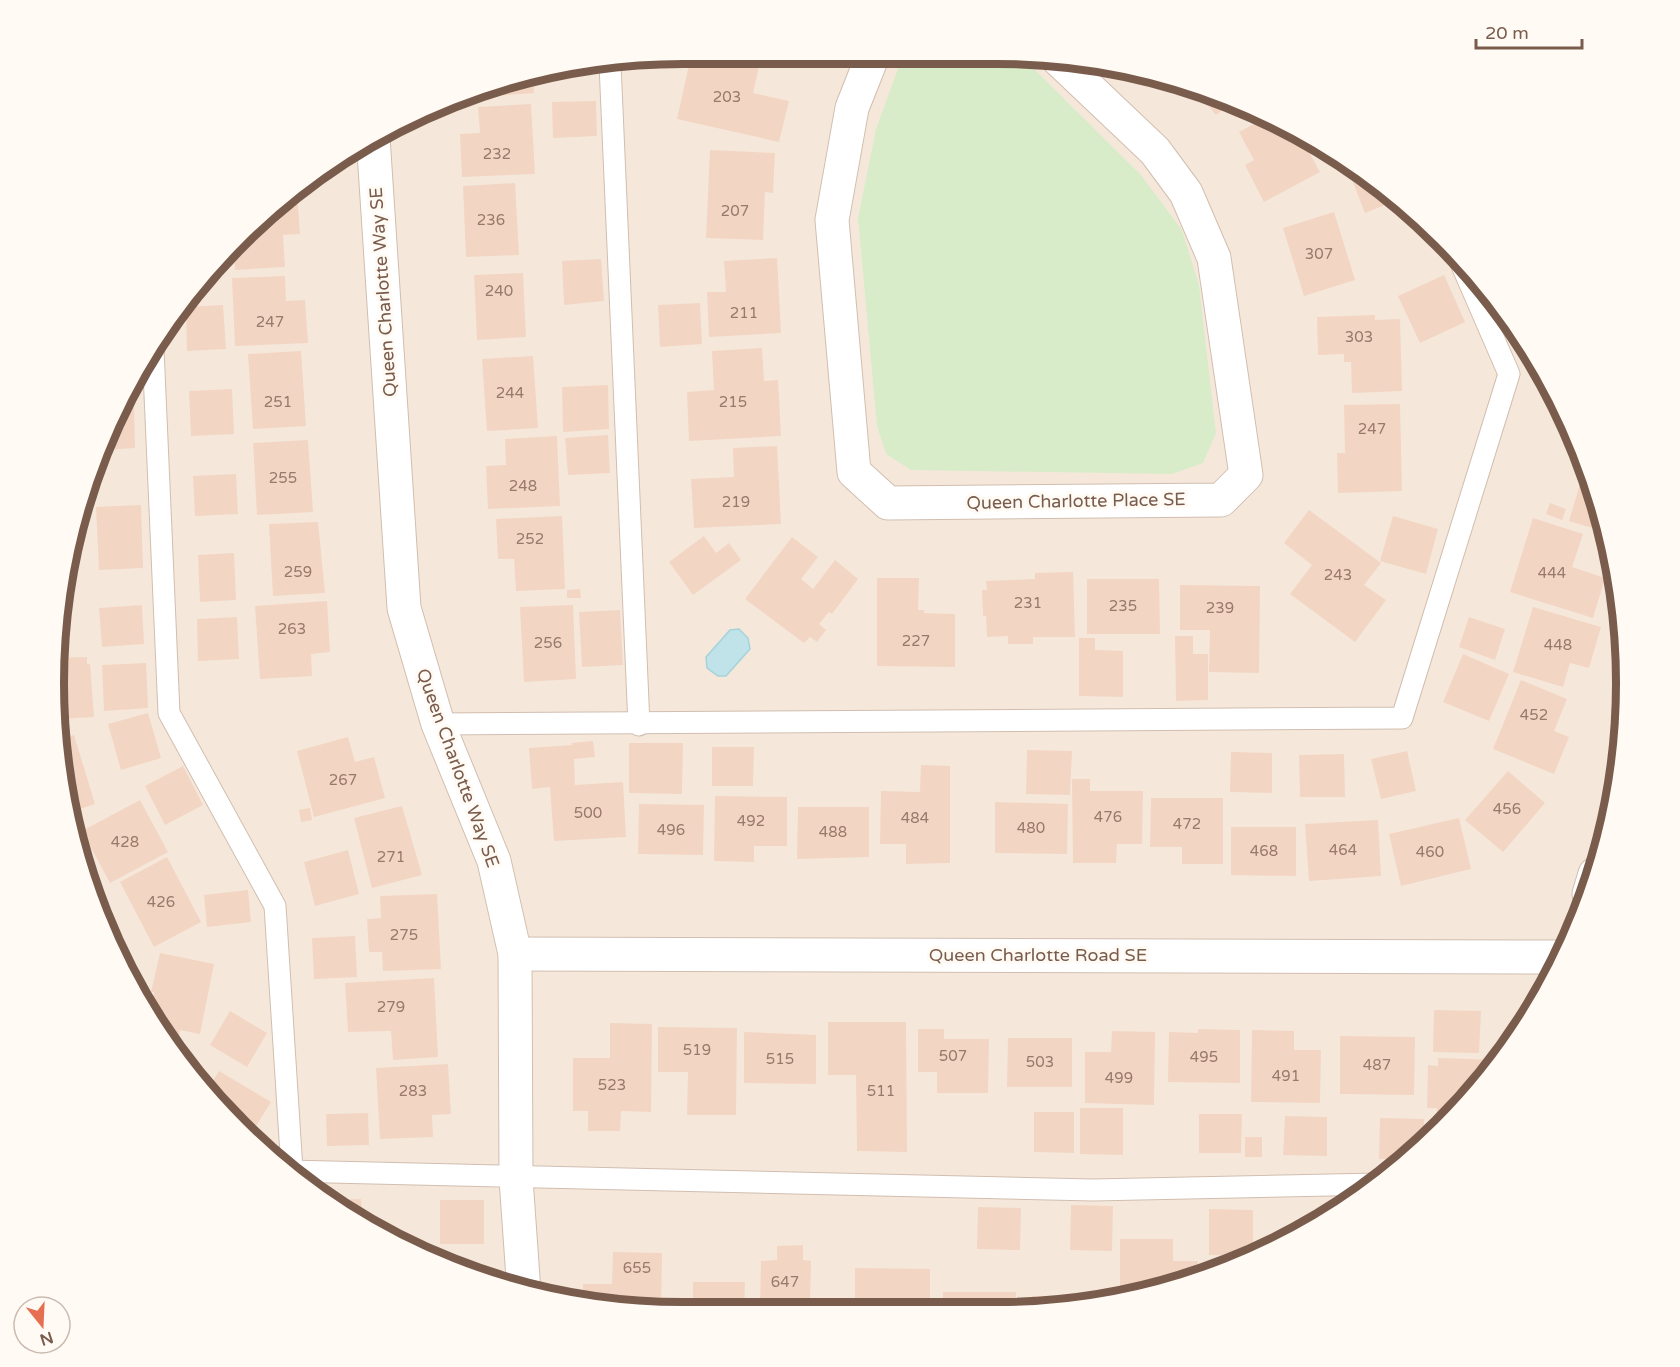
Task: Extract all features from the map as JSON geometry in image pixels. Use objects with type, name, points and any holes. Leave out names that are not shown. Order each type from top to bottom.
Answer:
[{"type":"street","name":"Queen Charlotte Place SE","points":[[869,64],[852,108],[832,220],[854,472],[888,503],[1221,500],[1246,475],[1214,258],[1186,193],[1155,151],[1069,69]]},
{"type":"street","name":"Queen Charlotte Way SE","points":[[374,147],[404,608],[438,724],[494,861],[515,954],[516,1179],[523,1281]]},
{"type":"street","name":"Queen Charlotte Road SE","points":[[515,954],[1552,957]]},
{"type":"lane","points":[[610,69],[639,725]]},
{"type":"lane","points":[[438,724],[639,725],[1402,718],[1509,374],[1471,286]]},
{"type":"lane","points":[[154,364],[169,713],[275,906],[289,1161]]},
{"type":"lane","points":[[303,1171],[516,1179],[1094,1190],[1360,1184]]},
{"type":"shaded area","points":[[996,64],[1037,66],[1117,76],[1195,97],[1270,128],[1306,147],[1373,192],[1405,218],[1462,275],[1488,307],[1533,374],[1552,410],[1583,485],[1604,563],[1610,603],[1616,684],[1614,724],[1604,804],[1594,844],[1583,882],[1552,957],[1533,993],[1488,1060],[1462,1092],[1405,1149],[1373,1175],[1306,1220],[1270,1239],[1195,1270],[1117,1291],[1037,1301],[684,1302],[643,1301],[563,1291],[485,1270],[410,1239],[374,1220],[307,1175],[275,1149],[218,1092],[192,1060],[147,993],[112,920],[97,882],[86,844],[76,804],[70,764],[64,684],[70,603],[76,563],[86,523],[97,485],[112,447],[147,374],[192,307],[246,246],[307,192],[374,147],[410,128],[485,97],[563,76],[643,66]]},
{"type":"green space","points":[[900,64],[1031,66],[1141,175],[1182,230],[1199,285],[1216,433],[1203,463],[1172,474],[911,470],[886,454],[877,426],[858,218],[876,129]]},
{"type":"water","points":[[739,629],[748,638],[750,649],[726,676],[718,676],[707,668],[706,657],[730,630]]},
{"type":"building","points":[[689,64],[760,64],[753,93],[789,101],[779,142],[677,119]]},
{"type":"building","points":[[533,83],[534,93],[486,97]]},
{"type":"building","points":[[596,101],[597,136],[553,138],[552,102]]},
{"type":"building","points":[[1205,101],[1224,109],[1216,115]]},
{"type":"building","points":[[531,104],[535,174],[462,177],[460,134],[480,133],[478,107]]},
{"type":"building","points":[[1257,122],[1270,128],[1306,147],[1320,172],[1264,202],[1245,165],[1254,160],[1239,132]]},
{"type":"building","points":[[710,150],[775,153],[773,193],[765,192],[763,240],[706,238]]},
{"type":"building","points":[[1351,176],[1388,204],[1365,213]]},
{"type":"building","points":[[515,183],[519,255],[466,257],[463,186]]},
{"type":"building","points":[[297,200],[300,234],[283,235],[285,267],[235,270],[235,258],[275,218]]},
{"type":"building","points":[[1334,212],[1355,280],[1304,296],[1283,228]]},
{"type":"building","points":[[777,258],[781,333],[709,337],[707,292],[726,292],[724,261]]},
{"type":"building","points":[[601,259],[604,301],[564,305],[562,261]]},
{"type":"building","points":[[523,273],[526,337],[477,340],[474,275]]},
{"type":"building","points":[[1444,275],[1465,322],[1420,343],[1398,296]]},
{"type":"building","points":[[285,276],[286,301],[305,300],[308,343],[235,346],[232,278]]},
{"type":"building","points":[[700,303],[702,344],[660,347],[658,305]]},
{"type":"building","points":[[223,305],[226,349],[187,351],[186,315],[192,307]]},
{"type":"building","points":[[1375,315],[1375,320],[1400,319],[1402,391],[1352,393],[1351,362],[1344,362],[1344,354],[1318,355],[1317,317]]},
{"type":"building","points":[[762,348],[764,381],[778,380],[781,436],[689,441],[687,392],[714,390],[712,351]]},
{"type":"building","points":[[301,351],[306,426],[253,429],[248,354]]},
{"type":"building","points":[[533,356],[538,428],[487,431],[482,359]]},
{"type":"building","points":[[608,385],[609,429],[563,432],[562,387]]},
{"type":"building","points":[[232,389],[234,434],[191,436],[189,391]]},
{"type":"building","points":[[1400,404],[1402,491],[1338,493],[1337,453],[1345,453],[1344,405]]},
{"type":"building","points":[[130,406],[134,406],[135,448],[111,450]]},
{"type":"building","points":[[608,435],[610,473],[568,475],[565,438]]},
{"type":"building","points":[[557,436],[560,506],[488,509],[486,466],[506,465],[505,439]]},
{"type":"building","points":[[308,440],[313,512],[257,515],[253,443]]},
{"type":"building","points":[[777,446],[781,524],[694,528],[691,479],[734,477],[733,448]]},
{"type":"building","points":[[236,474],[238,514],[195,516],[193,476]]},
{"type":"building","points":[[1581,480],[1595,529],[1569,521]]},
{"type":"building","points":[[1550,503],[1566,509],[1562,520],[1546,514]]},
{"type":"building","points":[[141,505],[143,568],[99,570],[96,507]]},
{"type":"building","points":[[1309,510],[1381,563],[1364,585],[1386,600],[1355,642],[1290,594],[1312,565],[1284,543]]},
{"type":"building","points":[[562,516],[565,589],[516,591],[514,559],[498,559],[496,519]]},
{"type":"building","points":[[1393,516],[1438,529],[1426,574],[1380,561]]},
{"type":"building","points":[[1533,518],[1583,534],[1572,567],[1605,578],[1593,618],[1510,592]]},
{"type":"building","points":[[318,522],[325,593],[273,596],[269,524]]},
{"type":"building","points":[[704,536],[716,553],[729,543],[741,560],[693,595],[669,562]]},
{"type":"building","points":[[792,537],[818,557],[801,579],[813,589],[835,560],[858,579],[832,614],[829,612],[819,624],[826,630],[817,642],[810,637],[804,643],[745,599]]},
{"type":"building","points":[[234,553],[236,600],[200,602],[198,555]]},
{"type":"building","points":[[1073,572],[1075,637],[1033,637],[1033,644],[1008,644],[1008,636],[987,637],[982,590],[987,590],[986,581],[1035,579],[1035,573]]},
{"type":"building","points":[[877,578],[919,578],[918,610],[924,610],[924,613],[955,614],[955,667],[877,666]]},
{"type":"building","points":[[1087,579],[1159,579],[1160,634],[1087,634]]},
{"type":"building","points":[[1180,585],[1260,586],[1259,673],[1209,672],[1210,630],[1180,630]]},
{"type":"building","points":[[580,589],[581,598],[567,598],[567,590]]},
{"type":"building","points":[[327,601],[330,652],[311,654],[312,676],[260,679],[255,606]]},
{"type":"building","points":[[142,605],[144,644],[102,647],[99,608]]},
{"type":"building","points":[[573,605],[576,679],[524,682],[520,607]]},
{"type":"building","points":[[1533,607],[1601,627],[1589,668],[1570,663],[1563,687],[1513,672]]},
{"type":"building","points":[[620,610],[623,665],[582,667],[579,612]]},
{"type":"building","points":[[237,617],[239,659],[198,661],[197,619]]},
{"type":"building","points":[[1469,617],[1505,629],[1495,660],[1459,647]]},
{"type":"building","points":[[1175,636],[1193,636],[1193,654],[1208,654],[1208,700],[1176,701]]},
{"type":"building","points":[[1079,638],[1095,638],[1095,650],[1123,651],[1123,697],[1079,696]]},
{"type":"building","points":[[1463,654],[1509,674],[1489,721],[1443,702]]},
{"type":"building","points":[[87,657],[87,664],[90,664],[94,717],[66,719],[65,658]]},
{"type":"building","points":[[146,663],[148,708],[104,711],[102,665]]},
{"type":"building","points":[[1521,680],[1567,699],[1554,731],[1569,737],[1554,774],[1493,749]]},
{"type":"building","points":[[148,713],[161,758],[121,770],[108,724]]},
{"type":"building","points":[[74,735],[95,804],[77,810],[70,764],[67,737]]},
{"type":"building","points":[[348,737],[355,762],[374,757],[385,798],[314,817],[297,751]]},
{"type":"building","points":[[593,741],[595,757],[574,759],[575,785],[623,782],[626,837],[554,841],[550,787],[532,789],[529,748]]},
{"type":"building","points":[[629,743],[683,743],[682,794],[629,793]]},
{"type":"building","points":[[712,747],[754,747],[753,786],[712,786]]},
{"type":"building","points":[[1027,750],[1072,751],[1070,795],[1026,794]]},
{"type":"building","points":[[1407,751],[1416,791],[1381,799],[1371,759]]},
{"type":"building","points":[[1231,752],[1272,753],[1272,793],[1230,792]]},
{"type":"building","points":[[1344,754],[1345,797],[1300,797],[1299,755]]},
{"type":"building","points":[[921,765],[950,766],[950,863],[906,864],[906,844],[880,844],[881,791],[920,792]]},
{"type":"building","points":[[183,766],[203,805],[165,825],[145,786]]},
{"type":"building","points":[[1508,771],[1545,803],[1503,852],[1465,820]]},
{"type":"building","points":[[1072,779],[1090,779],[1090,791],[1143,791],[1142,844],[1117,844],[1116,863],[1073,863]]},
{"type":"building","points":[[715,796],[787,797],[787,846],[754,846],[754,862],[714,861]]},
{"type":"building","points":[[1151,798],[1223,798],[1223,864],[1182,864],[1182,847],[1150,847]]},
{"type":"building","points":[[140,800],[168,852],[110,883],[83,831]]},
{"type":"building","points":[[995,802],[1068,804],[1067,854],[995,853]]},
{"type":"building","points":[[639,804],[704,805],[703,855],[638,854]]},
{"type":"building","points":[[402,806],[422,875],[372,888],[354,818]]},
{"type":"building","points":[[798,807],[869,807],[869,857],[797,859]]},
{"type":"building","points":[[310,808],[312,820],[301,822],[299,810]]},
{"type":"building","points":[[1459,818],[1471,869],[1401,886],[1389,834]]},
{"type":"building","points":[[1378,820],[1381,876],[1309,881],[1305,824]]},
{"type":"building","points":[[1231,827],[1296,827],[1296,876],[1231,875]]},
{"type":"building","points":[[348,850],[359,894],[315,906],[304,862]]},
{"type":"building","points":[[167,857],[201,922],[154,947],[120,882]]},
{"type":"building","points":[[248,890],[251,922],[207,927],[204,895]]},
{"type":"building","points":[[437,894],[441,969],[383,971],[382,952],[369,952],[367,919],[381,918],[380,896]]},
{"type":"building","points":[[355,936],[357,977],[314,979],[312,938]]},
{"type":"building","points":[[160,953],[214,964],[200,1034],[180,1030],[178,1040],[152,1001],[154,992],[151,992]]},
{"type":"building","points":[[434,978],[438,1057],[393,1060],[391,1031],[348,1032],[345,983]]},
{"type":"building","points":[[1434,1010],[1481,1011],[1479,1053],[1433,1052]]},
{"type":"building","points":[[230,1011],[267,1033],[247,1067],[210,1045]]},
{"type":"building","points":[[828,1022],[906,1022],[907,1152],[857,1151],[856,1075],[828,1075]]},
{"type":"building","points":[[610,1023],[652,1024],[651,1112],[621,1111],[620,1131],[588,1131],[588,1111],[573,1111],[573,1058],[610,1058]]},
{"type":"building","points":[[658,1027],[737,1028],[736,1115],[687,1115],[688,1072],[658,1072]]},
{"type":"building","points":[[918,1029],[944,1029],[944,1039],[989,1039],[988,1093],[937,1093],[937,1072],[918,1072]]},
{"type":"building","points":[[1198,1029],[1240,1030],[1240,1083],[1168,1082],[1169,1032],[1198,1033]]},
{"type":"building","points":[[1252,1030],[1294,1031],[1294,1050],[1321,1050],[1320,1103],[1251,1102]]},
{"type":"building","points":[[1112,1031],[1155,1032],[1154,1105],[1085,1103],[1085,1052],[1111,1052]]},
{"type":"building","points":[[744,1032],[816,1035],[816,1084],[744,1083]]},
{"type":"building","points":[[1340,1036],[1415,1037],[1414,1095],[1340,1094]]},
{"type":"building","points":[[1008,1038],[1072,1038],[1072,1087],[1007,1087]]},
{"type":"building","points":[[1438,1058],[1488,1060],[1442,1112],[1437,1112],[1437,1108],[1427,1108],[1428,1065],[1438,1066]]},
{"type":"building","points":[[448,1064],[451,1114],[432,1115],[433,1137],[380,1139],[376,1068]]},
{"type":"building","points":[[219,1071],[271,1102],[254,1129],[218,1092],[211,1084]]},
{"type":"building","points":[[1080,1108],[1123,1108],[1123,1155],[1080,1154]]},
{"type":"building","points":[[1034,1112],[1074,1112],[1074,1153],[1034,1152]]},
{"type":"building","points":[[368,1113],[369,1145],[327,1146],[326,1114]]},
{"type":"building","points":[[1199,1114],[1242,1114],[1241,1153],[1199,1153]]},
{"type":"building","points":[[1285,1116],[1327,1117],[1327,1156],[1283,1155]]},
{"type":"building","points":[[1380,1118],[1424,1119],[1424,1131],[1405,1149],[1393,1159],[1379,1159]]},
{"type":"building","points":[[1245,1137],[1262,1137],[1262,1157],[1245,1157]]},
{"type":"building","points":[[361,1199],[362,1212],[342,1200]]},
{"type":"building","points":[[440,1200],[484,1200],[484,1244],[440,1244]]},
{"type":"building","points":[[1071,1205],[1113,1206],[1112,1251],[1070,1250]]},
{"type":"building","points":[[978,1207],[1021,1208],[1020,1250],[977,1249]]},
{"type":"building","points":[[1209,1209],[1253,1210],[1253,1246],[1232,1256],[1209,1255]]},
{"type":"building","points":[[1120,1239],[1173,1239],[1173,1261],[1198,1261],[1198,1269],[1195,1270],[1120,1290]]},
{"type":"building","points":[[803,1245],[803,1260],[811,1261],[810,1302],[760,1302],[761,1261],[777,1260],[777,1246]]},
{"type":"building","points":[[613,1252],[662,1253],[661,1301],[583,1294],[583,1284],[612,1284]]},
{"type":"building","points":[[855,1268],[930,1269],[930,1302],[855,1302]]},
{"type":"building","points":[[693,1282],[745,1282],[744,1302],[673,1302],[693,1301]]},
{"type":"building","points":[[943,1292],[1016,1292],[1016,1302],[943,1302]]},
{"type":"building","points":[[1032,1296],[1079,1297],[1037,1301],[1032,1301]]}]
